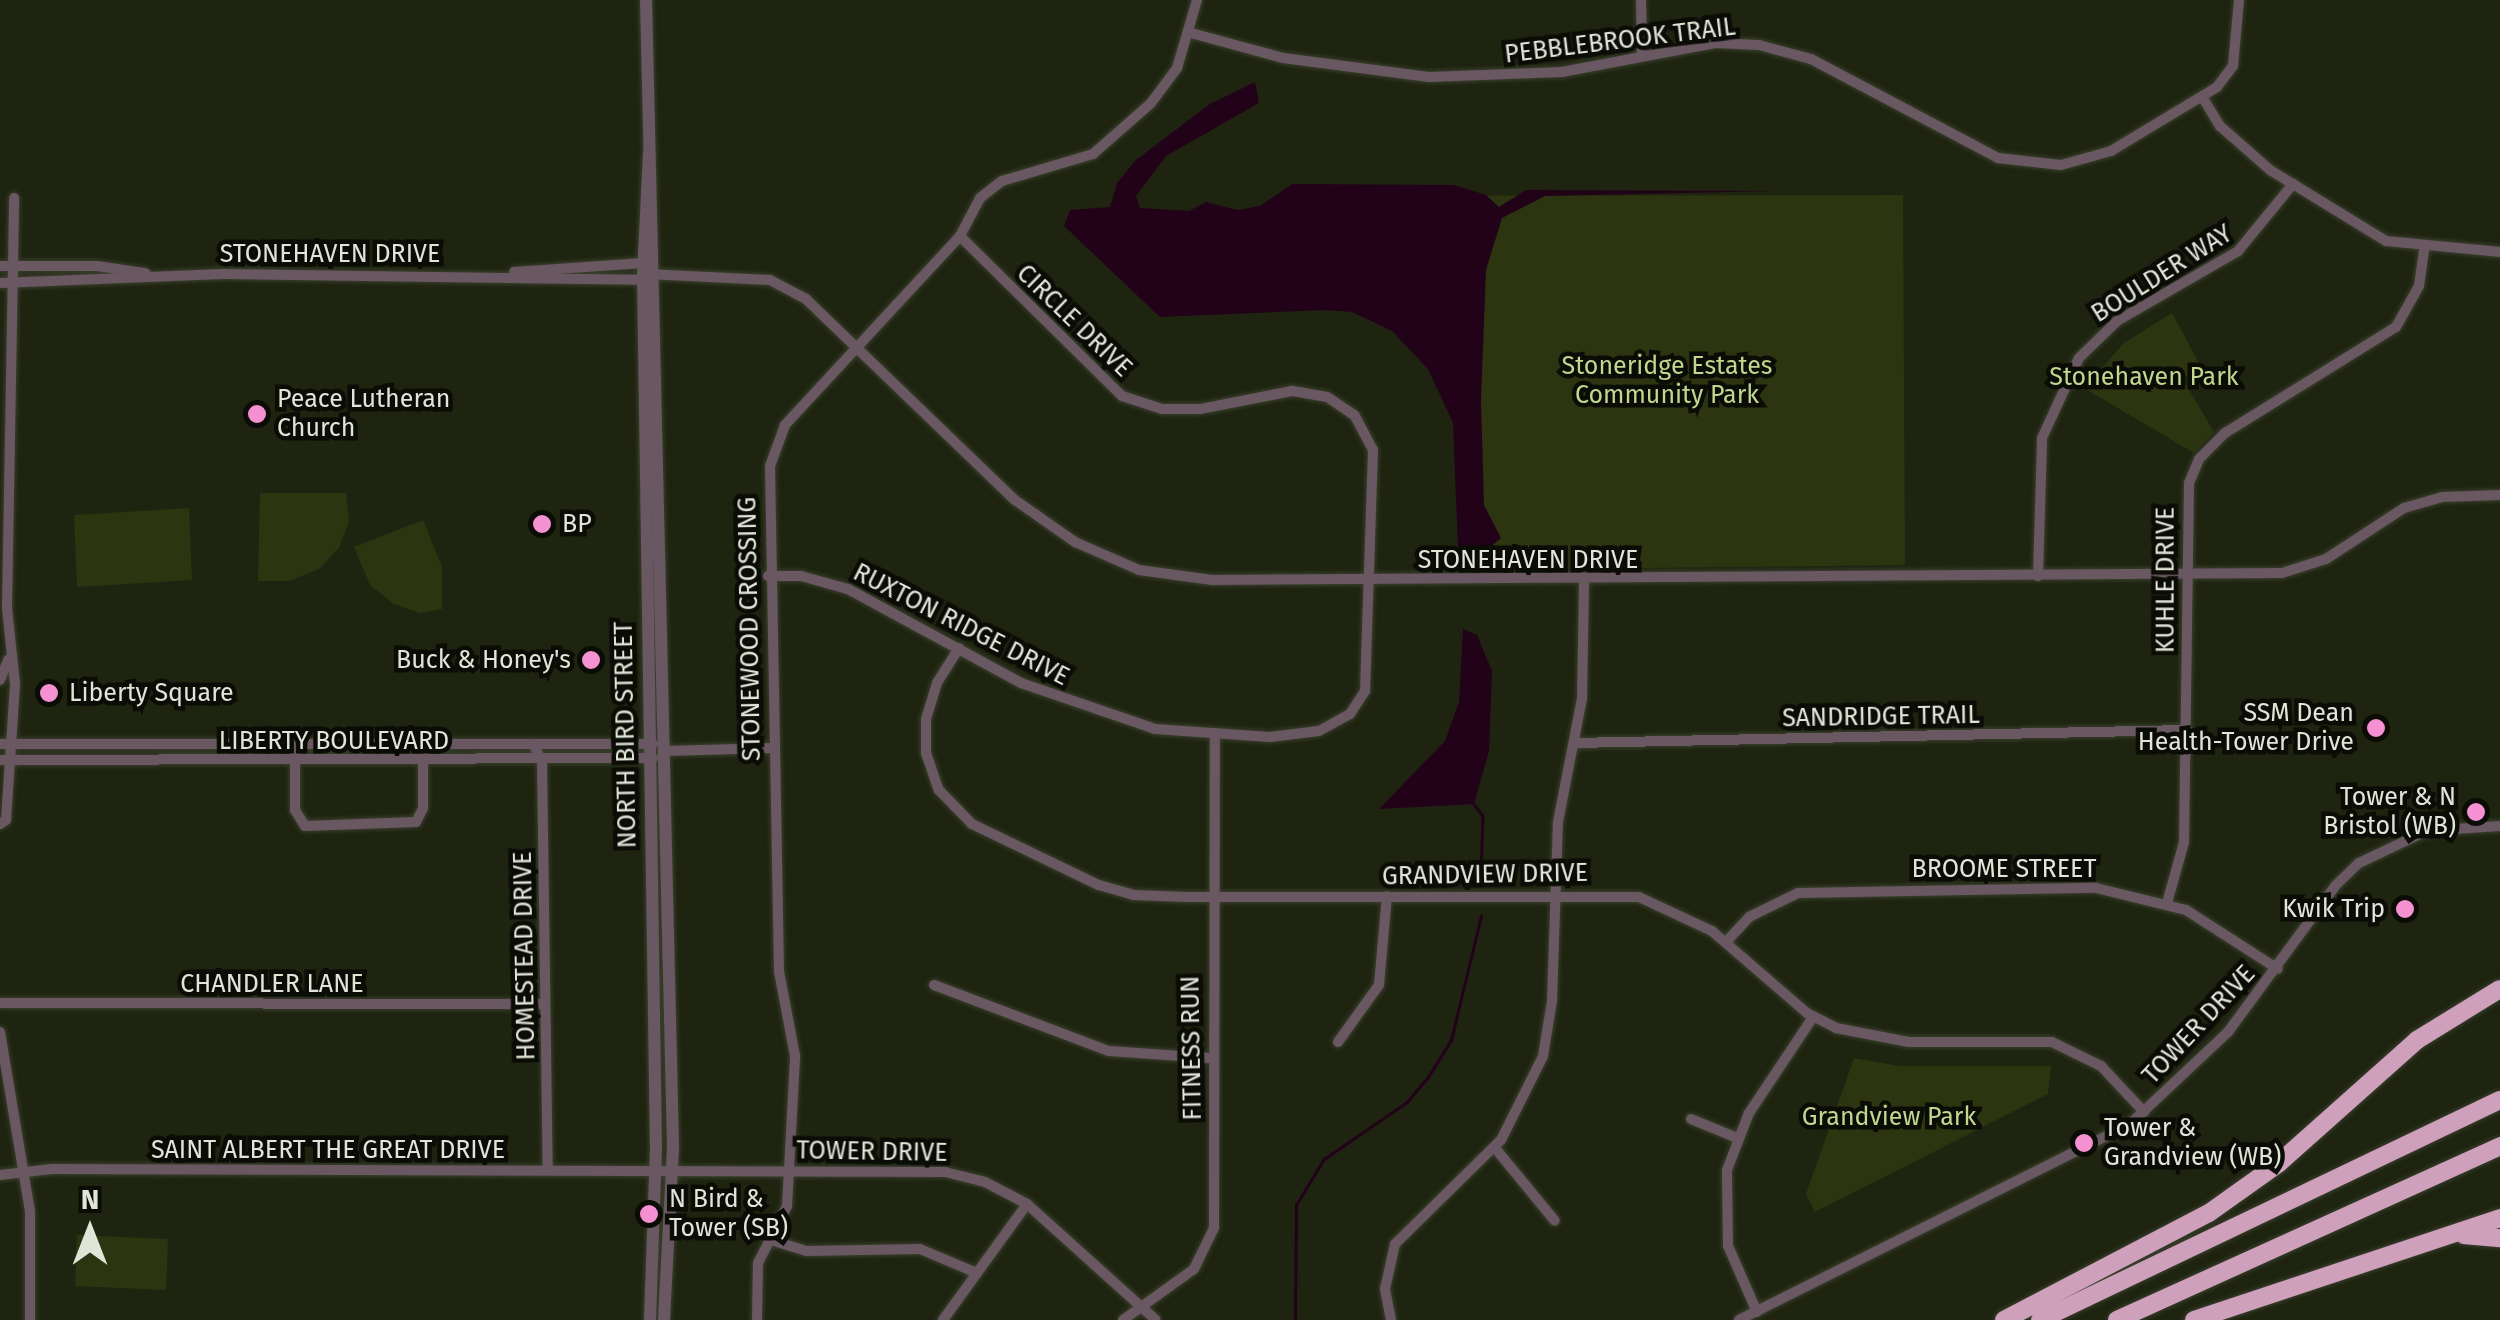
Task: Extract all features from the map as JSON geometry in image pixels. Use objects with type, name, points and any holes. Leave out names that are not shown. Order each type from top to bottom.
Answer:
[{"type":"highway","points":[[2004,1320],[2209,1213],[2280,1162],[2417,1040],[2500,990]]},
{"type":"highway","points":[[2040,1320],[2495,1102]]},
{"type":"highway","points":[[2117,1320],[2493,1149]]},
{"type":"highway","points":[[2194,1320],[2500,1218]]},
{"type":"highway","points":[[2458,1234],[2500,1238]]},
{"type":"street","name":"NORTH BIRD STREET","points":[[646,0],[650,151],[646,273],[648,760],[656,1170],[650,1320]]},
{"type":"street","name":"STONEWOOD CROSSING","points":[[758,1320],[758,1264],[774,1241],[792,1170],[795,1056],[779,970],[768,576],[770,466],[785,425],[855,342],[960,236],[980,198],[1002,181],[1092,154],[1125,129],[1177,68],[1191,34],[1197,0]]},
{"type":"street","points":[[1641,0],[1642,54]]},
{"type":"street","name":"PEBBLEBROOK TRAIL","points":[[1191,34],[1283,58],[1429,76],[1562,72],[1642,54],[1730,44],[1812,58],[1998,158],[2041,165],[2074,164],[2111,150],[2203,98],[2233,66],[2240,0]]},
{"type":"street","points":[[2203,98],[2220,126],[2292,184],[2386,241],[2424,248],[2500,252]]},
{"type":"street","name":"BOULDER WAY","points":[[2038,576],[2042,438],[2072,369],[2116,321],[2238,251],[2292,184]]},
{"type":"street","points":[[0,824],[15,684],[9,659],[6,537],[15,283],[14,198]]},
{"type":"street","name":"CIRCLE DRIVE","points":[[960,236],[1122,396],[1162,410],[1200,410],[1292,391],[1327,398],[1354,415],[1374,450],[1368,581]]},
{"type":"street","name":"KUHLE DRIVE","points":[[2167,903],[2184,842],[2188,730],[2185,496],[2204,452],[2396,327],[2419,286],[2424,248]]},
{"type":"street","name":"STONEHAVEN DRIVE","points":[[0,266],[97,266],[156,275]]},
{"type":"street","name":"NORTH BIRD STREET","points":[[646,273],[665,751],[672,1170],[664,1320]]},
{"type":"street","name":"STONEHAVEN DRIVE","points":[[503,274],[646,273]]},
{"type":"street","name":"STONEHAVEN DRIVE","points":[[0,283],[95,284],[156,275],[646,273],[770,280],[806,299],[1015,500],[1075,542],[1139,570],[1212,580],[2038,576],[2303,568],[2404,508],[2442,497],[2500,495]]},
{"type":"street","name":"RUXTON RIDGE DRIVE","points":[[768,576],[836,584],[1074,704],[1155,728],[1215,733],[1319,731],[1350,714],[1371,668],[1368,581]]},
{"type":"street","points":[[1391,1320],[1385,1289],[1395,1244],[1495,1148],[1530,1090],[1549,1028],[1558,822],[1575,743],[1584,580]]},
{"type":"street","name":"GRANDVIEW DRIVE","points":[[958,648],[936,682],[926,719],[935,783],[956,812],[1099,885],[1133,895],[1211,897],[1638,897],[1686,914],[1726,942],[1813,1017],[1846,1031],[1909,1042],[2052,1042],[2102,1066],[2144,1112]]},
{"type":"street","points":[[0,680],[9,659]]},
{"type":"street","name":"SANDRIDGE TRAIL","points":[[1575,743],[2188,730]]},
{"type":"street","name":"FITNESS RUN","points":[[1122,1320],[1194,1269],[1213,1236],[1210,1058],[1215,733]]},
{"type":"street","points":[[649,742],[665,751]]},
{"type":"street","name":"LIBERTY BOULEVARD","points":[[6,744],[649,742]]},
{"type":"street","points":[[295,743],[296,816],[305,826],[416,822],[423,743]]},
{"type":"street","points":[[532,744],[542,760]]},
{"type":"street","name":"LIBERTY BOULEVARD","points":[[6,760],[648,760],[665,751],[772,748]]},
{"type":"street","name":"HOMESTEAD DRIVE","points":[[542,760],[548,1170]]},
{"type":"street","name":"TOWER DRIVE","points":[[1739,1320],[2083,1153],[2144,1112],[2228,1032],[2336,885],[2374,854],[2426,831],[2500,826]]},
{"type":"street","name":"BROOME STREET","points":[[1726,942],[1767,905],[1826,890],[2096,888],[2167,903],[2210,922],[2278,968]]},
{"type":"street","points":[[1338,1042],[1379,984],[1387,896]]},
{"type":"street","points":[[934,985],[1110,1051],[1210,1058]]},
{"type":"street","name":"CHANDLER LANE","points":[[0,1004],[544,1004]]},
{"type":"street","points":[[1757,1312],[1725,1230],[1727,1170],[1737,1138],[1813,1017]]},
{"type":"street","points":[[0,1032],[23,1171],[30,1320]]},
{"type":"street","points":[[1691,1119],[1737,1138]]},
{"type":"street","points":[[1495,1148],[1556,1222]]},
{"type":"street","name":"TOWER DRIVE","points":[[656,1170],[945,1172],[986,1182],[1027,1204],[1156,1320]]},
{"type":"street","name":"SAINT ALBERT THE GREAT DRIVE","points":[[0,1175],[23,1171],[656,1170]]},
{"type":"street","points":[[943,1320],[1027,1204]]},
{"type":"street","points":[[774,1241],[806,1251],[920,1250],[976,1273]]},
{"type":"green space","name":"Stoneridge Estates Community Park","points":[[1903,195],[1905,565],[1464,570],[1464,301],[1275,196]]},
{"type":"green space","name":"Stonehaven Park","points":[[2172,313],[2201,367],[2182,378],[2214,432],[2194,453],[2084,388],[2124,343]]},
{"type":"green space","points":[[260,493],[346,493],[349,521],[339,548],[319,569],[289,581],[258,581]]},
{"type":"green space","points":[[189,508],[192,580],[77,587],[74,515]]},
{"type":"green space","points":[[423,520],[442,567],[442,609],[420,613],[394,604],[370,585],[354,547]]},
{"type":"green space","name":"Grandview Park","points":[[1854,1058],[1899,1066],[2051,1066],[2048,1094],[1815,1212],[1806,1194]]},
{"type":"green space","points":[[77,1235],[168,1239],[166,1290],[75,1286]]},
{"type":"shaded area","points":[[1255,82],[1259,103],[1166,156],[1136,196],[1140,208],[1189,211],[1206,202],[1237,210],[1260,206],[1292,184],[1454,185],[1486,195],[1499,207],[1526,190],[1775,191],[1545,196],[1502,218],[1486,270],[1481,400],[1484,505],[1501,538],[1489,548],[1458,549],[1453,423],[1428,369],[1392,331],[1352,312],[1325,310],[1160,317],[1064,226],[1070,210],[1110,207],[1117,183],[1136,160],[1210,104]]},
{"type":"shaded area","points":[[1463,629],[1477,635],[1492,671],[1489,751],[1474,804],[1379,809],[1445,741],[1459,702]]},
{"type":"waterway","points":[[1474,804],[1483,816],[1481,877]]},
{"type":"waterway","points":[[1295,1320],[1296,1205],[1324,1159],[1407,1102],[1428,1077],[1451,1040],[1481,916]]},
{"type":"place","name":"Peace Lutheran Church","points":[[257,414]]},
{"type":"place","name":"BP","points":[[542,524]]},
{"type":"place","name":"Buck & Honey's","points":[[591,660]]},
{"type":"place","name":"Liberty Square","points":[[49,693]]},
{"type":"place","name":"SSM Dean Health-Tower Drive","points":[[2376,728]]},
{"type":"place","name":"Tower & N Bristol (WB)","points":[[2476,812]]},
{"type":"place","name":"Kwik Trip","points":[[2405,909]]},
{"type":"place","name":"Tower & Grandview (WB)","points":[[2084,1143]]},
{"type":"place","name":"N Bird & Tower (SB)","points":[[649,1214]]}]
